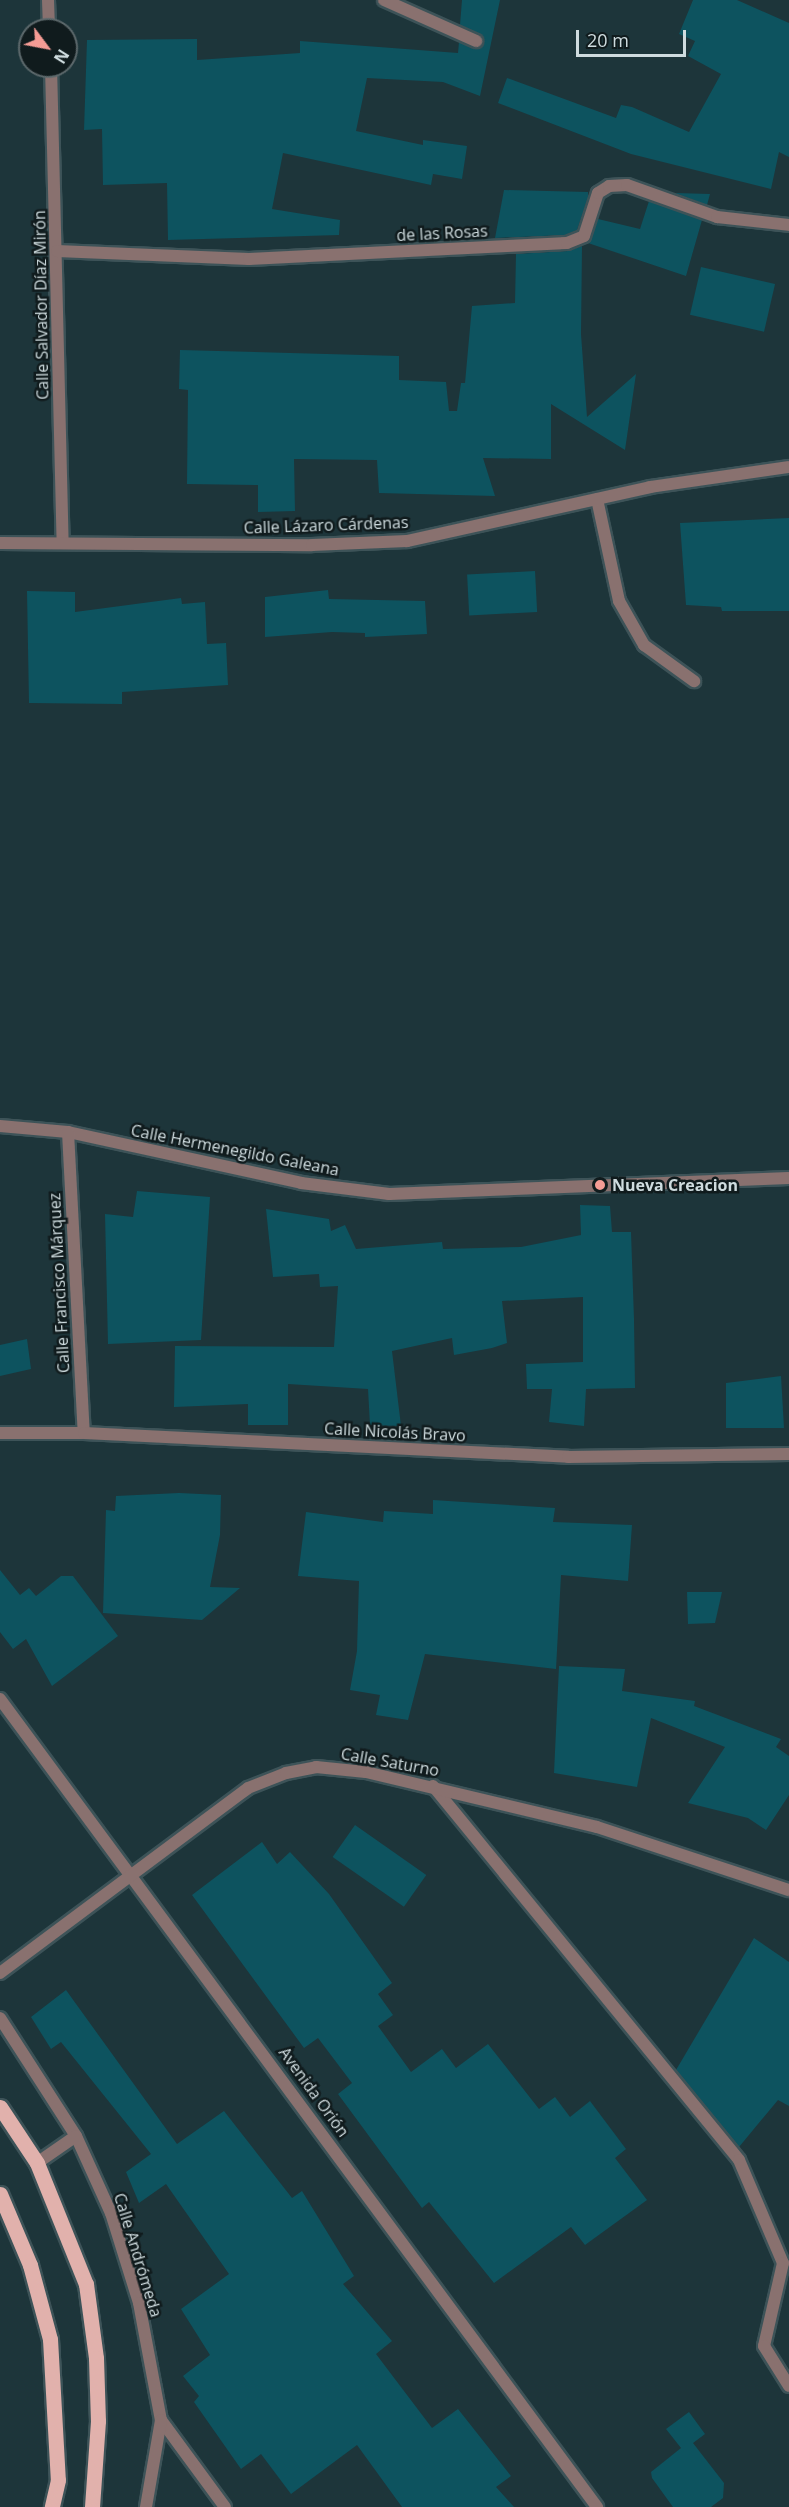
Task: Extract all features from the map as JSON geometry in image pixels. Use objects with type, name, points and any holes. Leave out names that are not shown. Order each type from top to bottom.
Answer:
[{"type":"main road","points":[[0,2108],[37,2163],[86,2284],[96,2358],[98,2421],[92,2507]]},
{"type":"main road","points":[[0,2194],[30,2265],[50,2339],[58,2480],[52,2507]]},
{"type":"street","points":[[48,0],[49,18]]},
{"type":"street","points":[[384,0],[476,41]]},
{"type":"street","name":"Calle Salvador Díaz Mirón","points":[[51,78],[63,543]]},
{"type":"street","name":"de las Rosas","points":[[57,251],[249,259],[567,243],[584,236],[598,193],[609,186],[618,185],[627,185],[717,217],[789,225]]},
{"type":"street","name":"Calle Lázaro Cárdenas","points":[[0,543],[312,545],[408,541],[650,487],[789,467]]},
{"type":"street","points":[[597,499],[619,601],[644,645],[694,681]]},
{"type":"street","name":"Calle Hermenegildo Galeana","points":[[0,1126],[68,1132],[301,1183],[389,1194],[789,1178]]},
{"type":"street","name":"Calle Francisco Márquez","points":[[68,1132],[84,1433]]},
{"type":"street","name":"Calle Nicolás Bravo","points":[[0,1433],[84,1433],[568,1457],[789,1454]]},
{"type":"street","name":"Avenida Orión","points":[[0,1699],[133,1874],[597,2507]]},
{"type":"street","name":"Calle Saturno","points":[[0,1973],[248,1788],[286,1773],[316,1767],[433,1786],[597,1827],[789,1890]]},
{"type":"street","points":[[433,1786],[739,2160],[783,2263],[764,2346],[789,2386]]},
{"type":"street","name":"Calle Andrómeda","points":[[0,2018],[76,2136],[111,2213],[139,2303],[161,2420],[225,2507]]},
{"type":"street","points":[[37,2163],[76,2136]]},
{"type":"street","points":[[146,2507],[161,2420]]},
{"type":"building","points":[[462,0],[500,0],[480,96],[443,82],[367,78],[356,131],[423,145],[423,140],[467,146],[462,179],[433,174],[431,185],[283,153],[272,209],[340,220],[339,235],[168,240],[167,183],[103,185],[102,129],[84,130],[87,40],[197,39],[197,60],[300,53],[300,41],[458,53],[459,42],[476,49],[484,41],[480,34],[460,25]]},
{"type":"building","points":[[693,0],[737,0],[789,23],[789,157],[779,152],[771,189],[631,154],[498,103],[507,78],[616,118],[621,105],[632,107],[689,132],[721,74],[688,56],[695,41],[679,34]]},
{"type":"building","points":[[504,190],[588,192],[588,198],[577,230],[565,235],[495,238]]},
{"type":"building","points":[[675,193],[710,194],[707,205]]},
{"type":"building","points":[[649,201],[702,220],[686,276],[588,243],[598,219],[640,229]]},
{"type":"building","points":[[582,246],[581,334],[587,417],[636,374],[625,450],[551,404],[551,459],[483,458],[495,496],[379,493],[377,460],[294,459],[295,511],[258,512],[258,485],[187,484],[188,390],[179,389],[180,350],[399,356],[399,380],[446,382],[449,411],[457,411],[461,383],[465,383],[472,306],[515,303],[516,254],[568,251]]},
{"type":"building","points":[[701,267],[775,284],[764,332],[690,315]]},
{"type":"building","points":[[789,518],[789,611],[722,611],[721,607],[686,605],[680,523]]},
{"type":"building","points":[[535,571],[537,612],[469,616],[467,575]]},
{"type":"building","points":[[328,590],[329,599],[425,601],[427,634],[365,637],[365,633],[332,632],[265,637],[265,597]]},
{"type":"building","points":[[27,591],[75,592],[75,612],[181,598],[182,604],[205,602],[207,644],[226,643],[228,685],[122,692],[122,704],[29,703]]},
{"type":"building","points":[[137,1191],[210,1197],[201,1340],[108,1344],[105,1214],[133,1217]]},
{"type":"building","points":[[580,1205],[610,1206],[612,1232],[631,1232],[634,1319],[635,1388],[586,1389],[584,1426],[549,1422],[552,1389],[527,1389],[526,1364],[583,1362],[583,1297],[502,1301],[507,1343],[492,1348],[454,1355],[452,1338],[392,1351],[401,1426],[370,1425],[368,1389],[288,1384],[288,1425],[248,1425],[248,1404],[174,1407],[175,1346],[334,1347],[338,1286],[320,1287],[319,1274],[273,1277],[266,1209],[329,1219],[331,1231],[345,1225],[356,1249],[442,1242],[443,1249],[521,1247],[581,1235]]},
{"type":"building","points":[[27,1339],[31,1369],[0,1376],[0,1345]]},
{"type":"building","points":[[781,1376],[784,1428],[726,1428],[726,1383]]},
{"type":"building","points":[[179,1493],[221,1495],[220,1535],[210,1587],[240,1588],[202,1620],[103,1613],[106,1510],[115,1511],[116,1496]]},
{"type":"building","points":[[433,1500],[555,1508],[553,1522],[632,1525],[628,1581],[561,1575],[556,1669],[425,1654],[408,1720],[376,1715],[380,1695],[350,1690],[357,1651],[359,1581],[298,1576],[306,1512],[383,1522],[384,1511],[433,1514]]},
{"type":"building","points":[[0,1570],[20,1595],[29,1588],[36,1596],[61,1576],[73,1576],[118,1636],[52,1686],[26,1639],[13,1649],[0,1632]]},
{"type":"building","points":[[687,1592],[722,1592],[715,1623],[688,1624]]},
{"type":"building","points":[[559,1666],[625,1669],[622,1691],[695,1701],[694,1706],[781,1739],[776,1747],[789,1756],[789,1795],[766,1830],[748,1818],[688,1803],[725,1747],[651,1718],[637,1787],[554,1773]]},
{"type":"building","points":[[355,1825],[426,1875],[404,1907],[333,1857]]},
{"type":"building","points":[[262,1842],[277,1864],[290,1852],[329,1894],[392,1983],[378,1994],[393,2015],[378,2026],[411,2072],[442,2049],[456,2068],[488,2044],[539,2109],[555,2097],[570,2117],[590,2101],[626,2149],[615,2158],[647,2200],[585,2245],[571,2227],[494,2283],[429,2202],[422,2208],[338,2094],[352,2083],[318,2038],[304,2048],[192,1895]]},
{"type":"building","points":[[754,1938],[789,1962],[789,2106],[778,2100],[739,2147],[676,2070]]},
{"type":"building","points":[[66,1990],[177,2144],[224,2111],[292,2198],[302,2191],[354,2276],[343,2284],[392,2341],[376,2354],[432,2428],[458,2409],[511,2476],[496,2487],[514,2507],[402,2507],[357,2445],[291,2494],[261,2454],[241,2469],[194,2402],[199,2396],[183,2376],[210,2355],[181,2309],[229,2274],[166,2184],[139,2203],[126,2172],[151,2154],[61,2042],[51,2049],[31,2017]]},
{"type":"building","points":[[689,2412],[705,2434],[693,2443],[724,2483],[723,2498],[711,2507],[673,2507],[652,2478],[651,2472],[681,2448],[666,2429]]},
{"type":"place","name":"Nueva Creacion","points":[[600,1185]]}]
